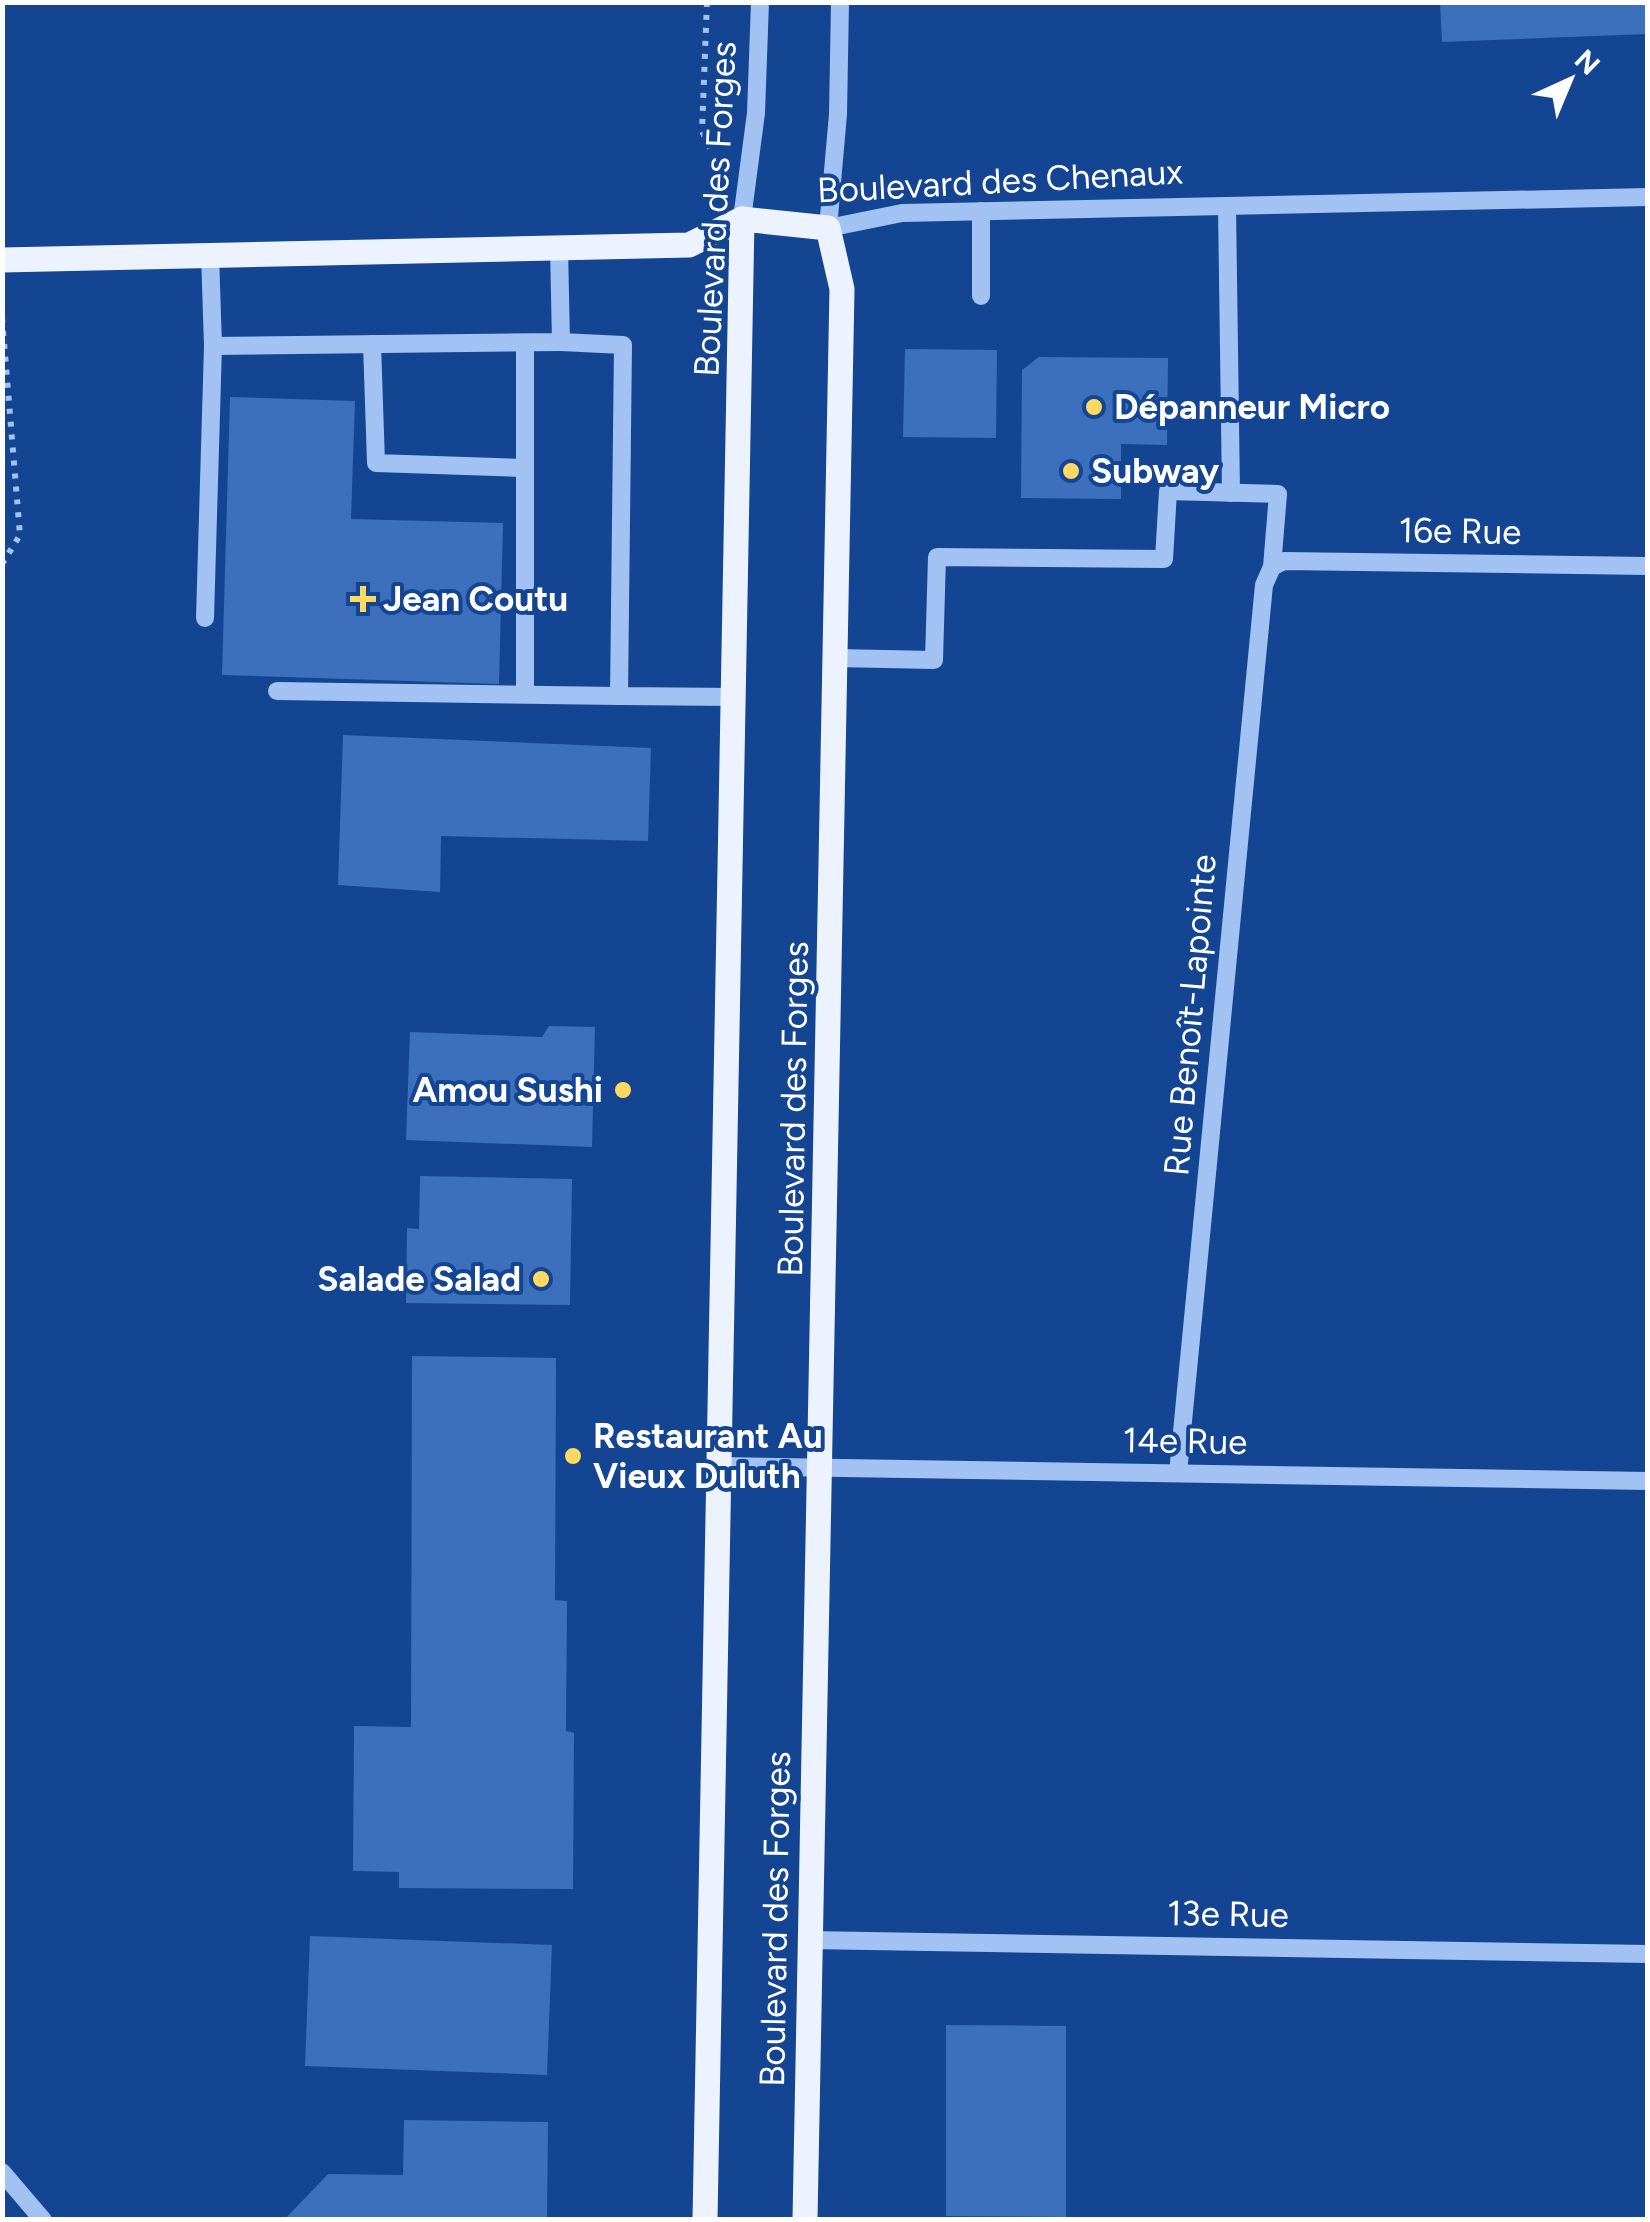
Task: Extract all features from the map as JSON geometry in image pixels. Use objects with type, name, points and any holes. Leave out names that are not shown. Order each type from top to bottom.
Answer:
[{"type":"main road","name":"Boulevard des Chenaux","points":[[742,218],[828,228]]},
{"type":"main road","points":[[2,260],[689,245],[742,218]]},
{"type":"main road","name":"Boulevard des Forges","points":[[705,2220],[722,1466],[742,218]]},
{"type":"main road","name":"Boulevard des Forges","points":[[805,2220],[842,290],[828,228]]},
{"type":"street","name":"Boulevard des Forges","points":[[742,218],[756,114],[760,2]]},
{"type":"street","name":"Boulevard des Forges","points":[[828,228],[838,114],[840,2]]},
{"type":"street","name":"Boulevard des Chenaux","points":[[828,228],[902,213],[1648,197]]},
{"type":"street","points":[[836,658],[934,660],[937,557],[1164,559],[1168,491],[1231,493],[1227,206]]},
{"type":"street","points":[[980,296],[981,211]]},
{"type":"street","points":[[560,248],[561,342]]},
{"type":"street","points":[[205,618],[213,346],[210,254]]},
{"type":"street","points":[[213,346],[525,342],[623,345],[619,696]]},
{"type":"street","points":[[525,342],[525,694]]},
{"type":"street","points":[[372,344],[376,463],[525,468]]},
{"type":"street","name":"Rue Benoît-Lapointe","points":[[1178,1473],[1264,585],[1272,566],[1278,494],[1231,493]]},
{"type":"street","name":"16e Rue","points":[[1272,566],[1284,560],[1648,566]]},
{"type":"street","points":[[277,691],[736,696]]},
{"type":"street","name":"14e Rue","points":[[722,1466],[1648,1481]]},
{"type":"street","name":"13e Rue","points":[[808,1940],[1648,1954]]},
{"type":"street","points":[[2,2172],[43,2220]]},
{"type":"path","points":[[707,2],[702,131],[742,218]]},
{"type":"path","points":[[2,318],[20,535],[2,564]]},
{"type":"building","points":[[1440,2],[1648,2],[1648,34],[1442,42]]},
{"type":"building","points":[[905,349],[997,350],[996,438],[903,437]]},
{"type":"building","name":"Dépanneur Micro","points":[[1039,357],[1168,358],[1167,445],[1121,444],[1121,499],[1021,498],[1022,370]]},
{"type":"building","name":"Jean Coutu","points":[[230,397],[355,401],[351,519],[503,523],[499,684],[222,675]]},
{"type":"building","points":[[343,735],[651,748],[648,841],[441,836],[440,892],[338,885]]},
{"type":"building","points":[[549,1026],[595,1027],[592,1147],[406,1140],[410,1032],[542,1037]]},
{"type":"building","points":[[420,1176],[572,1179],[570,1305],[406,1303],[407,1228],[419,1229]]},
{"type":"building","points":[[412,1356],[556,1358],[555,1600],[567,1601],[566,1731],[574,1733],[573,1889],[399,1888],[399,1872],[353,1871],[354,1726],[411,1727]]},
{"type":"building","points":[[310,1936],[552,1945],[547,2075],[305,2066]]},
{"type":"building","points":[[946,2025],[1066,2026],[1066,2217],[946,2216]]},
{"type":"building","points":[[404,2120],[548,2122],[547,2220],[284,2220],[328,2174],[403,2175]]},
{"type":"place","name":"Dépanneur Micro","points":[[1094,407]]},
{"type":"place","name":"Subway","points":[[1071,471]]},
{"type":"place","name":"Jean Coutu","points":[[363,599]]},
{"type":"place","name":"Amou Sushi","points":[[623,1090]]},
{"type":"place","name":"Salade Salad","points":[[541,1279]]},
{"type":"place","name":"Restaurant Au Vieux Duluth","points":[[573,1456]]}]
